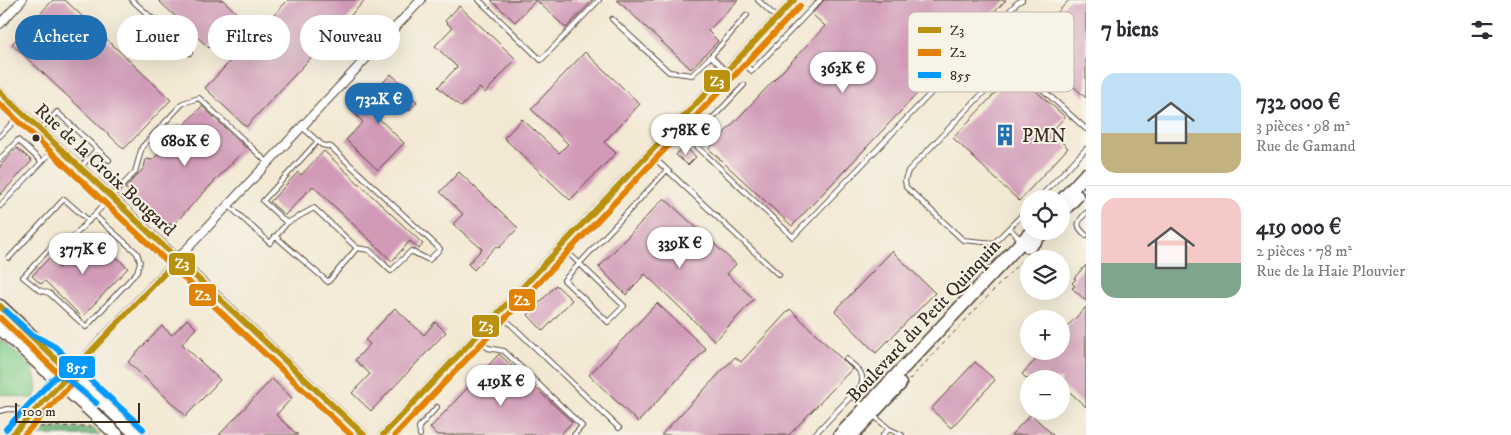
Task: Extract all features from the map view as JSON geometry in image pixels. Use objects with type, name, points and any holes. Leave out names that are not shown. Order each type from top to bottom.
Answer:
[{"type":"main road","points":[[1070,191],[1086,174]]},
{"type":"main road","points":[[1070,204],[1086,187]]},
{"type":"main road","name":"Boulevard du Petit Quinquin","points":[[1027,247],[1029,240]]},
{"type":"main road","name":"Boulevard du Petit Quinquin","points":[[840,435],[869,411],[1034,240]]},
{"type":"main road","points":[[0,306],[137,435]]},
{"type":"main road","points":[[0,318],[26,341],[49,352]]},
{"type":"main road","points":[[0,328],[117,435]]},
{"type":"main road","name":"Boulevard du Petit Quinquin","points":[[852,435],[869,411]]},
{"type":"street","points":[[0,23],[22,0]]},
{"type":"street","points":[[12,435],[421,0]]},
{"type":"street","points":[[383,435],[794,0]]},
{"type":"street","name":"Rue de la Croix Bougard","points":[[0,92],[364,435]]},
{"type":"lane","points":[[132,0],[148,15]]},
{"type":"lane","points":[[479,0],[541,60],[599,0]]},
{"type":"lane","points":[[758,0],[777,18]]},
{"type":"lane","points":[[763,4],[767,0]]},
{"type":"lane","points":[[738,59],[752,71],[820,0]]},
{"type":"lane","points":[[1008,12],[1022,0]]},
{"type":"lane","points":[[612,19],[669,72],[692,75],[747,15]]},
{"type":"lane","points":[[711,56],[726,71]]},
{"type":"lane","points":[[744,85],[691,141],[793,237],[932,92]]},
{"type":"lane","points":[[984,92],[908,171],[905,180],[906,187],[963,240],[994,243],[1020,217]]},
{"type":"lane","points":[[1045,92],[1086,129]]},
{"type":"lane","points":[[94,215],[137,253],[140,262],[138,272],[86,327],[49,293],[38,290],[23,277],[51,247],[73,237],[135,172],[142,147],[183,103],[199,98],[268,163]]},
{"type":"lane","points":[[40,130],[57,112],[108,160]]},
{"type":"lane","points":[[687,112],[704,127]]},
{"type":"lane","points":[[0,136],[22,113]]},
{"type":"lane","points":[[228,205],[270,242],[287,223],[314,208],[357,248],[370,250],[391,271],[411,251],[429,260],[440,249],[331,147],[322,145],[302,127]]},
{"type":"lane","points":[[0,159],[18,140],[42,162]]},
{"type":"lane","points":[[287,223],[263,201],[318,141]]},
{"type":"lane","points":[[0,206],[57,146]]},
{"type":"lane","points":[[80,168],[97,149]]},
{"type":"lane","points":[[1047,190],[1086,149]]},
{"type":"lane","points":[[649,152],[779,275]]},
{"type":"lane","points":[[561,246],[580,263],[624,306],[608,322],[564,280],[580,263],[668,170]]},
{"type":"lane","points":[[9,258],[64,199],[89,220]]},
{"type":"lane","points":[[1086,213],[1078,225],[1080,230],[1086,235]]},
{"type":"lane","points":[[1009,228],[1027,247]]},
{"type":"lane","points":[[275,236],[328,282],[357,248]]},
{"type":"lane","points":[[499,313],[619,428]]},
{"type":"lane","points":[[476,338],[488,348],[504,352],[582,426],[574,435]]},
{"type":"lane","points":[[814,435],[861,386],[862,374],[846,359]]},
{"type":"lane","points":[[853,396],[888,429],[902,435]]},
{"type":"lane","points":[[420,435],[419,427],[437,407]]},
{"type":"lane","points":[[0,411],[7,409],[36,410]]},
{"type":"lane","points":[[883,435],[888,429]]},
{"type":"path","points":[[906,384],[1027,247]]},
{"type":"path","points":[[89,379],[88,370],[94,359]]},
{"type":"path","points":[[35,421],[29,427],[94,426],[88,421]]},
{"type":"green space","points":[[0,341],[6,343],[33,368],[37,389],[34,399],[0,394]]},
{"type":"green space","points":[[93,428],[100,435],[31,435],[37,429]]},
{"type":"building","points":[[53,0],[65,0],[81,15],[39,15]]},
{"type":"building","points":[[158,0],[223,0],[239,15],[208,15],[208,47],[198,38],[198,15],[174,15]]},
{"type":"building","points":[[288,0],[365,0],[351,15],[300,15],[300,60],[309,60],[246,127],[205,88],[231,60],[290,60],[290,15],[274,15]]},
{"type":"building","points":[[491,0],[536,0],[515,22]]},
{"type":"building","points":[[536,0],[593,0],[566,28]]},
{"type":"building","points":[[617,0],[738,0],[708,31],[718,41],[691,69]]},
{"type":"building","points":[[824,0],[1006,0],[995,12],[908,12],[908,92],[919,92],[792,226],[709,149],[825,26],[812,14]]},
{"type":"building","points":[[1069,0],[1086,0],[1086,98],[1074,87],[1074,12],[1058,12]]},
{"type":"building","points":[[459,6],[516,59],[485,93],[479,88],[461,107],[438,87],[457,67],[435,46],[452,28],[445,21]]},
{"type":"building","points":[[107,40],[117,49],[117,60],[129,60],[171,100],[124,149],[29,60],[107,60]]},
{"type":"building","points":[[585,52],[640,104],[604,142],[616,153],[570,200],[504,138],[522,119],[559,153],[568,144],[531,109]]},
{"type":"building","points":[[391,74],[417,102],[409,111],[390,93],[372,112],[404,143],[378,170],[346,140],[363,122],[354,113]]},
{"type":"building","name":"PMN","points":[[996,92],[1037,92],[1065,117],[1051,132],[1068,148],[1029,190],[1020,190],[1019,201],[953,138]]},
{"type":"building","points":[[202,106],[246,148],[173,225],[160,221],[125,188],[144,168],[146,159],[152,160],[161,151],[163,141],[168,142],[176,135],[178,125],[183,126]]},
{"type":"building","points":[[684,146],[696,157],[688,165],[676,155]]},
{"type":"building","points":[[17,148],[32,161],[0,195],[0,166]]},
{"type":"building","points":[[324,151],[423,244],[419,249],[410,241],[392,261],[313,186],[285,215],[270,202],[298,172],[301,175]]},
{"type":"building","points":[[459,172],[518,228],[499,248],[496,246],[474,270],[468,264],[482,249],[453,224],[463,214],[440,192]]},
{"type":"building","points":[[664,198],[736,264],[727,274],[754,299],[715,341],[645,274],[626,295],[599,267]]},
{"type":"building","points":[[91,234],[128,268],[82,317],[45,281],[41,284],[32,276],[49,258],[59,268]]},
{"type":"building","points":[[892,251],[935,293],[876,353],[835,311]]},
{"type":"building","points":[[1086,265],[1086,301],[1072,288],[1075,286],[1072,283]]},
{"type":"building","points":[[556,285],[572,300],[543,331],[528,315]]},
{"type":"building","points":[[657,303],[706,349],[638,422],[589,375]]},
{"type":"building","points":[[1086,307],[1086,407],[1070,392],[1070,370],[1026,370],[1035,360],[1070,360],[1070,324]]},
{"type":"building","points":[[395,308],[424,335],[435,322],[446,332],[371,411],[352,393],[370,374],[355,360],[370,344],[365,340]]},
{"type":"building","points":[[790,309],[852,369],[789,435],[661,435],[735,357],[741,362]]},
{"type":"building","points":[[187,319],[196,328],[182,344],[220,380],[186,416],[128,362],[162,326],[172,335]]},
{"type":"building","points":[[499,354],[572,422],[560,435],[437,435],[430,428]]},
{"type":"building","points":[[975,362],[995,380],[951,428],[931,409]]},
{"type":"building","points":[[272,379],[292,398],[276,415],[298,435],[219,435]]},
{"type":"building","points":[[1025,420],[1037,420],[1053,435],[1011,435]]},
{"type":"transit line","name":"Z3","points":[[383,435],[794,0]]},
{"type":"transit line","name":"Z2","points":[[395,435],[800,6]]},
{"type":"transit line","name":"Z3","points":[[0,92],[364,435]]},
{"type":"transit line","name":"Z2","points":[[0,104],[351,435]]},
{"type":"transit line","name":"Z3","points":[[12,435],[178,259]]},
{"type":"transit line","name":"Z3","points":[[0,306],[70,373]]},
{"type":"transit line","name":"855","points":[[6,311],[31,334],[55,347],[143,429]]},
{"type":"transit line","name":"Z2","points":[[0,318],[64,379]]},
{"type":"transit line","name":"855","points":[[6,429],[58,376],[65,377],[96,403]]},
{"type":"transit line","name":"Z2","points":[[24,435],[76,379]]},
{"type":"place","name":"PMN","points":[[1005,135]]}]
